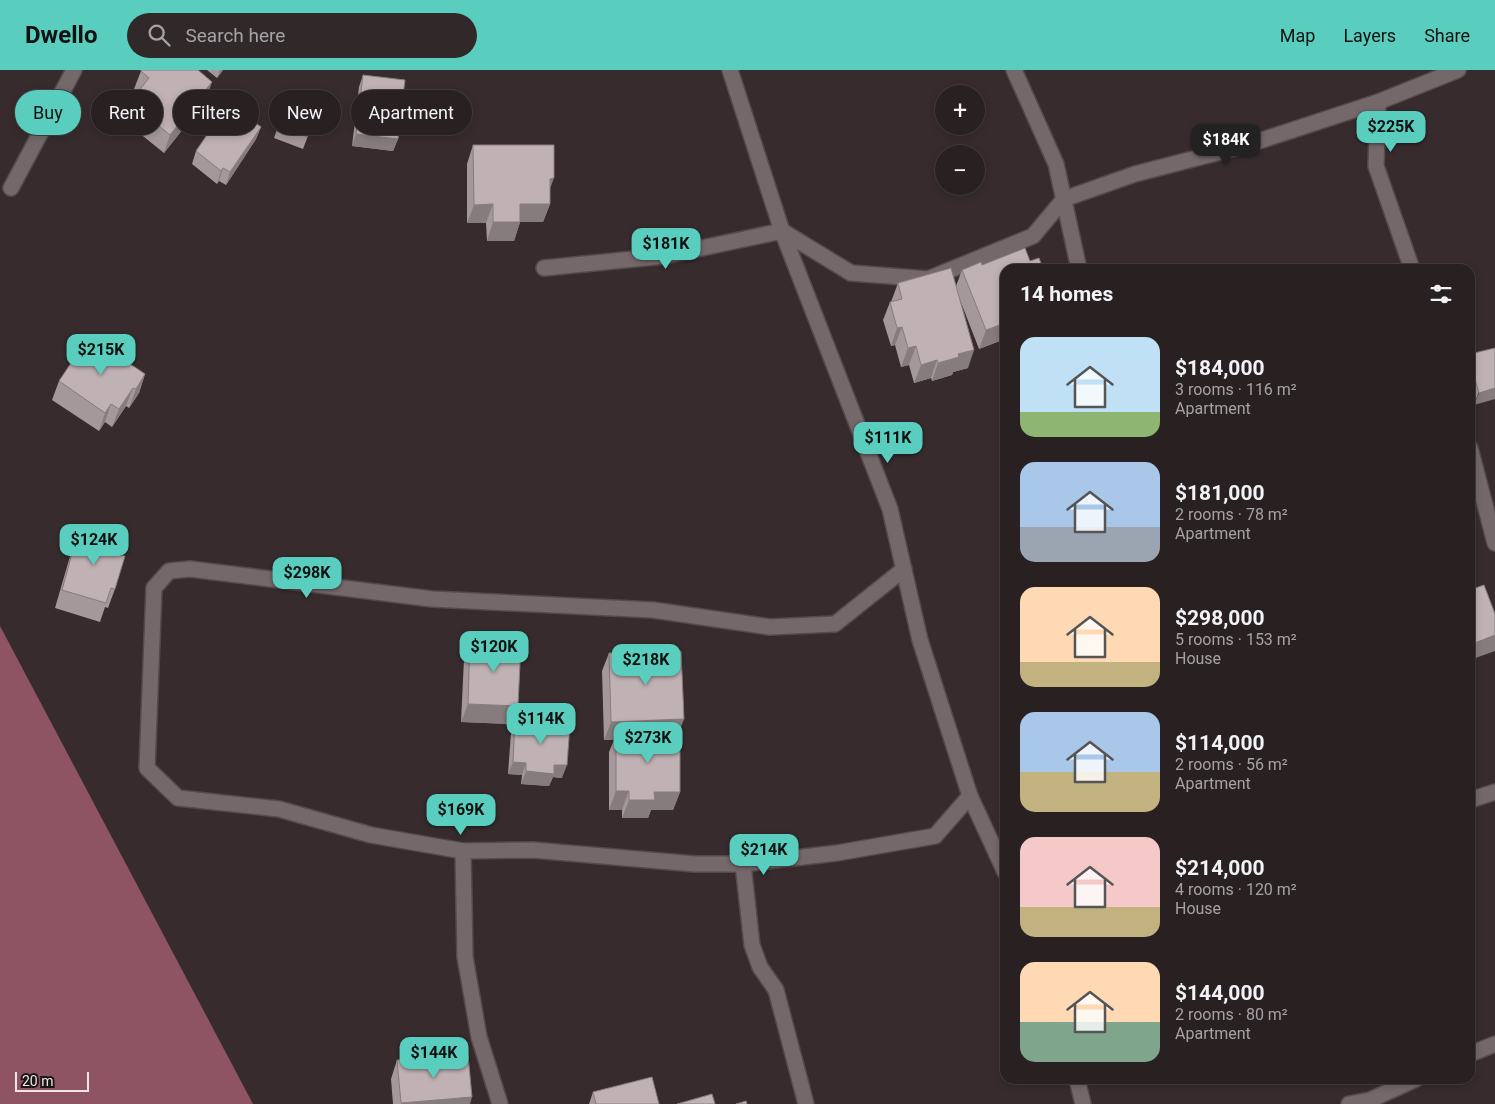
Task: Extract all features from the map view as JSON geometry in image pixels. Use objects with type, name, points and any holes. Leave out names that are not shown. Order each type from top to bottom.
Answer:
[{"type":"street","points":[[11,188],[74,70]]},
{"type":"street","points":[[730,70],[782,231],[890,509],[920,640],[970,796],[1000,861]]},
{"type":"street","points":[[1014,70],[1056,164],[1078,264]]},
{"type":"street","points":[[544,268],[664,256],[782,231],[851,273],[928,279],[1032,236],[1064,199],[1136,174],[1247,145],[1378,102],[1458,70]]},
{"type":"street","points":[[1378,102],[1376,166],[1410,264]]},
{"type":"street","points":[[1475,467],[1495,543]]},
{"type":"street","points":[[904,569],[835,624],[770,627],[653,610],[432,600],[190,569],[169,571],[154,588],[147,768],[178,798],[279,809],[371,835],[463,851],[533,850],[695,864],[743,864],[836,853],[935,836],[970,796]]},
{"type":"street","points":[[1475,798],[1495,792]]},
{"type":"street","points":[[463,851],[465,957],[479,1037],[500,1104]]},
{"type":"street","points":[[743,864],[752,945],[760,967],[776,990],[806,1104]]},
{"type":"street","points":[[1475,1052],[1495,1044]]},
{"type":"street","points":[[1078,1084],[1083,1104]]},
{"type":"street","points":[[1349,1104],[1370,1100],[1405,1084]]},
{"type":"shaded area","points":[[0,626],[253,1104],[0,1104]]},
{"type":"building","points":[[198,70],[212,82],[206,90],[173,90],[173,131],[170,135],[163,129],[163,90],[140,90],[149,78],[141,71]]},
{"type":"building","points":[[363,75],[405,80],[404,90],[361,90]]},
{"type":"building","points":[[207,135],[255,135],[230,172],[223,168],[221,171],[196,151]]},
{"type":"building","points":[[364,135],[398,135],[398,139]]},
{"type":"building","points":[[473,145],[554,145],[554,178],[550,179],[550,204],[520,204],[520,222],[493,222],[493,204],[474,205]]},
{"type":"building","points":[[1025,248],[1030,261],[1039,258],[1041,264],[1000,264],[1000,325],[986,330],[962,270],[981,262],[982,265]]},
{"type":"building","points":[[951,268],[974,350],[958,354],[959,357],[938,363],[937,360],[921,365],[916,346],[908,348],[902,327],[897,328],[890,302],[902,299],[898,283]]},
{"type":"building","points":[[89,336],[145,374],[136,389],[133,388],[119,409],[111,404],[105,413],[59,381]]},
{"type":"building","points":[[1495,348],[1495,388],[1479,393],[1475,379],[1475,353]]},
{"type":"building","points":[[79,528],[124,541],[120,555],[125,556],[115,589],[111,588],[106,603],[62,590]]},
{"type":"building","points":[[1484,585],[1495,614],[1495,635],[1475,643],[1475,588]]},
{"type":"building","points":[[470,641],[521,643],[518,706],[468,704]]},
{"type":"building","points":[[681,651],[684,719],[611,722],[609,653]]},
{"type":"building","points":[[515,720],[570,724],[567,765],[554,765],[554,774],[526,771],[526,763],[513,762]]},
{"type":"building","points":[[643,728],[660,729],[660,734],[680,734],[680,792],[654,792],[655,800],[629,800],[629,791],[616,791],[616,734],[643,734]]},
{"type":"building","points":[[468,1055],[472,1097],[401,1103],[397,1060]]},
{"type":"building","points":[[652,1077],[659,1104],[596,1104],[593,1092]]},
{"type":"building","points":[[712,1094],[715,1104],[677,1104]]},
{"type":"building","points":[[746,1101],[747,1104],[736,1104]]}]
